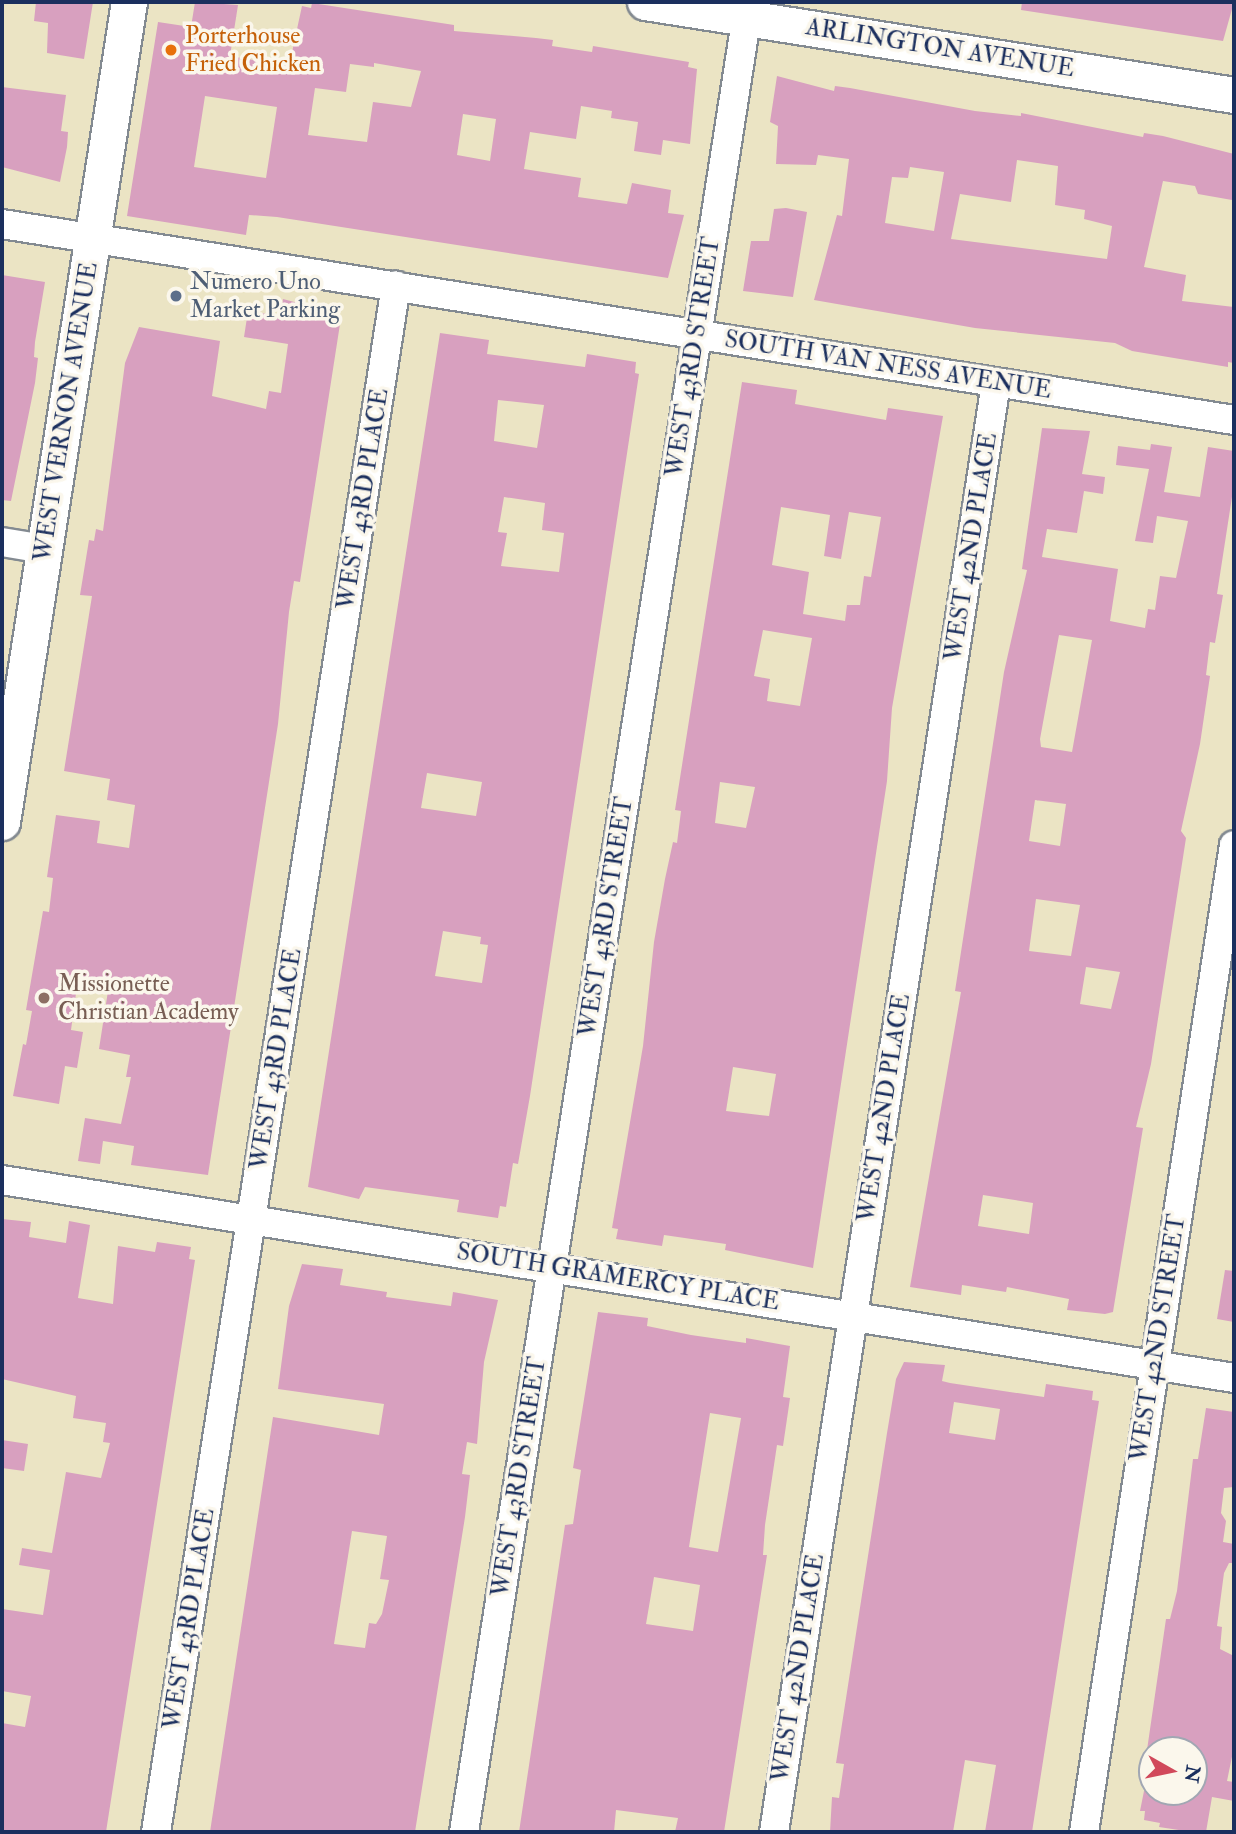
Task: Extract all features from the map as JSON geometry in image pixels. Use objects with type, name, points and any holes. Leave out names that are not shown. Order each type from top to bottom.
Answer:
[{"type":"main road","name":"WEST VERNON AVENUE","points":[[2,822],[128,2]]},
{"type":"main road","name":"ARLINGTON AVENUE","points":[[645,2],[748,9],[1234,95]]},
{"type":"street","name":"WEST 43RD STREET","points":[[464,1832],[748,9]]},
{"type":"street","name":"SOUTH VAN NESS AVENUE","points":[[2,224],[1234,420]]},
{"type":"street","name":"WEST 43RD PLACE","points":[[156,1832],[396,286]]},
{"type":"street","name":"WEST 42ND PLACE","points":[[774,1832],[996,383]]},
{"type":"street","points":[[2,542],[44,549]]},
{"type":"street","name":"WEST 42ND STREET","points":[[1084,1832],[1234,845]]},
{"type":"street","name":"SOUTH GRAMERCY PLACE","points":[[2,1180],[551,1265],[1234,1378]]},
{"type":"building","points":[[36,2],[93,2],[84,59],[47,53],[48,23],[34,21]]},
{"type":"building","points":[[195,2],[238,5],[230,56],[289,66],[302,6],[311,8],[312,3],[454,25],[454,31],[553,40],[552,46],[592,52],[593,46],[689,62],[688,67],[697,69],[690,144],[663,140],[661,155],[634,151],[638,122],[611,118],[612,111],[581,106],[576,139],[530,132],[524,169],[581,178],[578,197],[627,204],[632,183],[671,190],[668,213],[684,215],[668,278],[277,217],[249,215],[246,235],[127,216],[158,22],[191,27]],"holes":[[[374,63],[421,71],[411,107],[373,102],[367,142],[308,135],[315,88],[346,92],[350,64],[374,67]],[[205,96],[277,107],[266,178],[194,167]],[[463,114],[496,119],[490,161],[457,155]]]},
{"type":"building","points":[[1022,2],[1234,2],[1223,41],[1021,10]]},
{"type":"building","points":[[777,76],[834,91],[835,86],[850,88],[975,111],[1021,116],[1021,113],[1143,137],[1144,133],[1163,136],[1234,154],[1232,200],[1198,194],[1195,186],[1163,181],[1144,267],[1186,275],[1182,301],[1234,307],[1234,363],[1228,362],[1228,367],[1132,351],[1115,343],[975,328],[814,300],[837,215],[842,216],[849,159],[818,155],[816,165],[776,164],[778,126],[770,122]],"holes":[[[1017,160],[1058,166],[1055,205],[1085,210],[1084,219],[1112,226],[1107,259],[951,239],[960,194],[1011,202]],[[910,167],[944,172],[934,231],[885,223],[892,177],[908,178]]]},
{"type":"building","points":[[2,87],[66,95],[61,131],[68,132],[67,147],[60,182],[2,167]]},
{"type":"building","points":[[774,209],[807,212],[793,297],[743,291],[751,241],[769,241]]},
{"type":"building","points":[[2,275],[45,282],[35,342],[34,357],[38,358],[35,383],[11,501],[2,500]]},
{"type":"building","points":[[283,299],[336,313],[340,324],[300,582],[294,581],[289,612],[278,724],[208,1175],[131,1165],[134,1146],[103,1141],[100,1164],[78,1161],[85,1118],[121,1124],[131,1077],[126,1077],[130,1055],[99,1049],[108,991],[77,986],[71,1030],[83,1032],[77,1068],[65,1066],[59,1104],[13,1096],[32,1011],[26,1010],[43,911],[49,912],[53,878],[47,877],[56,815],[100,821],[97,843],[129,848],[135,805],[107,800],[110,779],[64,771],[92,596],[80,595],[89,540],[94,541],[96,529],[103,531],[125,363],[139,327],[220,341],[212,396],[266,409],[269,391],[281,393],[288,344],[244,337],[248,311],[280,316]]},
{"type":"building","points":[[440,333],[489,340],[487,354],[585,367],[587,354],[636,362],[635,373],[639,374],[530,1096],[518,1164],[513,1163],[506,1207],[500,1206],[498,1218],[457,1212],[459,1200],[365,1187],[359,1199],[308,1187]],"holes":[[[498,400],[544,405],[537,448],[494,441]],[[504,497],[545,503],[542,530],[564,533],[559,572],[501,566],[507,533],[498,532]],[[427,773],[482,782],[476,816],[421,808]],[[443,931],[481,937],[480,944],[488,945],[482,983],[435,976]]]},
{"type":"building","points":[[742,382],[797,390],[795,404],[886,420],[888,408],[943,416],[892,708],[887,781],[813,1268],[725,1250],[726,1244],[664,1235],[662,1246],[616,1239],[618,1229],[612,1228],[643,1046],[654,942],[673,842],[677,843],[681,811],[675,810]],"holes":[[[781,507],[830,515],[824,556],[841,559],[849,512],[881,517],[871,577],[864,576],[860,605],[847,605],[845,621],[803,614],[809,572],[772,565]],[[763,630],[812,638],[800,706],[767,701],[770,679],[754,676]],[[720,782],[755,787],[746,828],[715,823]],[[733,1067],[776,1074],[769,1116],[726,1111]]]},
{"type":"building","points":[[1042,428],[1090,431],[1082,474],[1105,477],[1103,494],[1084,491],[1077,533],[1047,529],[1042,557],[1118,569],[1110,621],[1145,628],[1148,609],[1155,610],[1160,576],[1176,578],[1188,521],[1157,516],[1153,543],[1135,541],[1149,469],[1116,465],[1118,446],[1150,450],[1151,444],[1172,447],[1164,492],[1200,497],[1208,447],[1234,451],[1234,484],[1217,594],[1223,595],[1215,643],[1210,642],[1206,675],[1210,676],[1200,744],[1181,831],[1186,838],[1151,1064],[1136,1127],[1143,1128],[1113,1312],[1105,1314],[1067,1310],[1069,1299],[1007,1287],[1006,1292],[962,1285],[961,1295],[910,1287],[961,992],[955,991],[1004,672],[1027,570],[1022,569]],"holes":[[[1059,635],[1092,640],[1072,752],[1041,747],[1040,739]],[[1035,800],[1066,804],[1060,846],[1029,841]],[[1036,899],[1080,905],[1071,956],[1029,951]],[[1086,967],[1120,972],[1111,1009],[1080,1004]],[[983,1195],[1033,1203],[1029,1234],[978,1226]]]},
{"type":"building","points":[[2,1219],[31,1222],[29,1237],[66,1243],[69,1221],[90,1225],[78,1298],[113,1304],[118,1246],[155,1252],[157,1242],[191,1247],[189,1259],[195,1260],[106,1832],[2,1832],[2,1723],[25,1727],[31,1696],[2,1691],[2,1609],[43,1615],[50,1570],[19,1565],[22,1548],[52,1553],[66,1472],[101,1478],[110,1443],[103,1442],[106,1423],[73,1418],[76,1396],[2,1379]]},
{"type":"building","points":[[302,1264],[343,1269],[340,1285],[387,1292],[386,1297],[451,1306],[453,1292],[498,1300],[484,1362],[477,1444],[467,1442],[462,1474],[470,1475],[465,1517],[415,1832],[210,1832],[273,1417],[379,1435],[384,1404],[278,1389],[289,1306]],"holes":[[[352,1531],[387,1536],[380,1579],[389,1580],[382,1614],[376,1624],[369,1623],[365,1648],[334,1644]]]},
{"type":"building","points":[[1225,1270],[1234,1271],[1234,1322],[1217,1319]]},
{"type":"building","points":[[598,1312],[648,1318],[647,1326],[691,1335],[746,1343],[746,1338],[790,1346],[783,1397],[790,1398],[783,1446],[777,1445],[765,1525],[763,1555],[767,1555],[724,1832],[675,1832],[678,1818],[616,1810],[614,1832],[519,1832],[565,1525],[573,1524],[581,1470],[573,1468]],"holes":[[[710,1413],[741,1418],[718,1552],[689,1547]],[[654,1577],[700,1585],[693,1631],[646,1624]]]},
{"type":"building","points":[[904,1362],[945,1365],[942,1381],[950,1383],[1044,1397],[1046,1384],[1093,1391],[1092,1400],[1099,1401],[1032,1832],[985,1832],[996,1765],[965,1760],[953,1832],[830,1832],[832,1797],[839,1798],[844,1764],[836,1763],[896,1379]],"holes":[[[954,1402],[1000,1409],[995,1440],[949,1433]]]},
{"type":"building","points":[[1206,1408],[1234,1412],[1234,1487],[1224,1488],[1221,1513],[1226,1521],[1223,1542],[1234,1544],[1234,1563],[1229,1563],[1224,1573],[1217,1626],[1222,1627],[1220,1649],[1234,1656],[1234,1747],[1227,1781],[1234,1782],[1234,1801],[1212,1797],[1206,1832],[1159,1827],[1160,1823],[1144,1820],[1145,1811],[1140,1811],[1141,1806],[1208,1806],[1208,1736],[1149,1736],[1166,1619],[1170,1619],[1177,1591],[1193,1459],[1198,1459]]},
{"type":"building","points":[[2,1440],[28,1444],[24,1471],[2,1468]]},
{"type":"place","name":"Porterhouse Fried Chicken","points":[[171,50]]},
{"type":"place","name":"Numero Uno Market Parking","points":[[176,296]]},
{"type":"place","name":"Missionette Christian Academy","points":[[44,998]]}]
